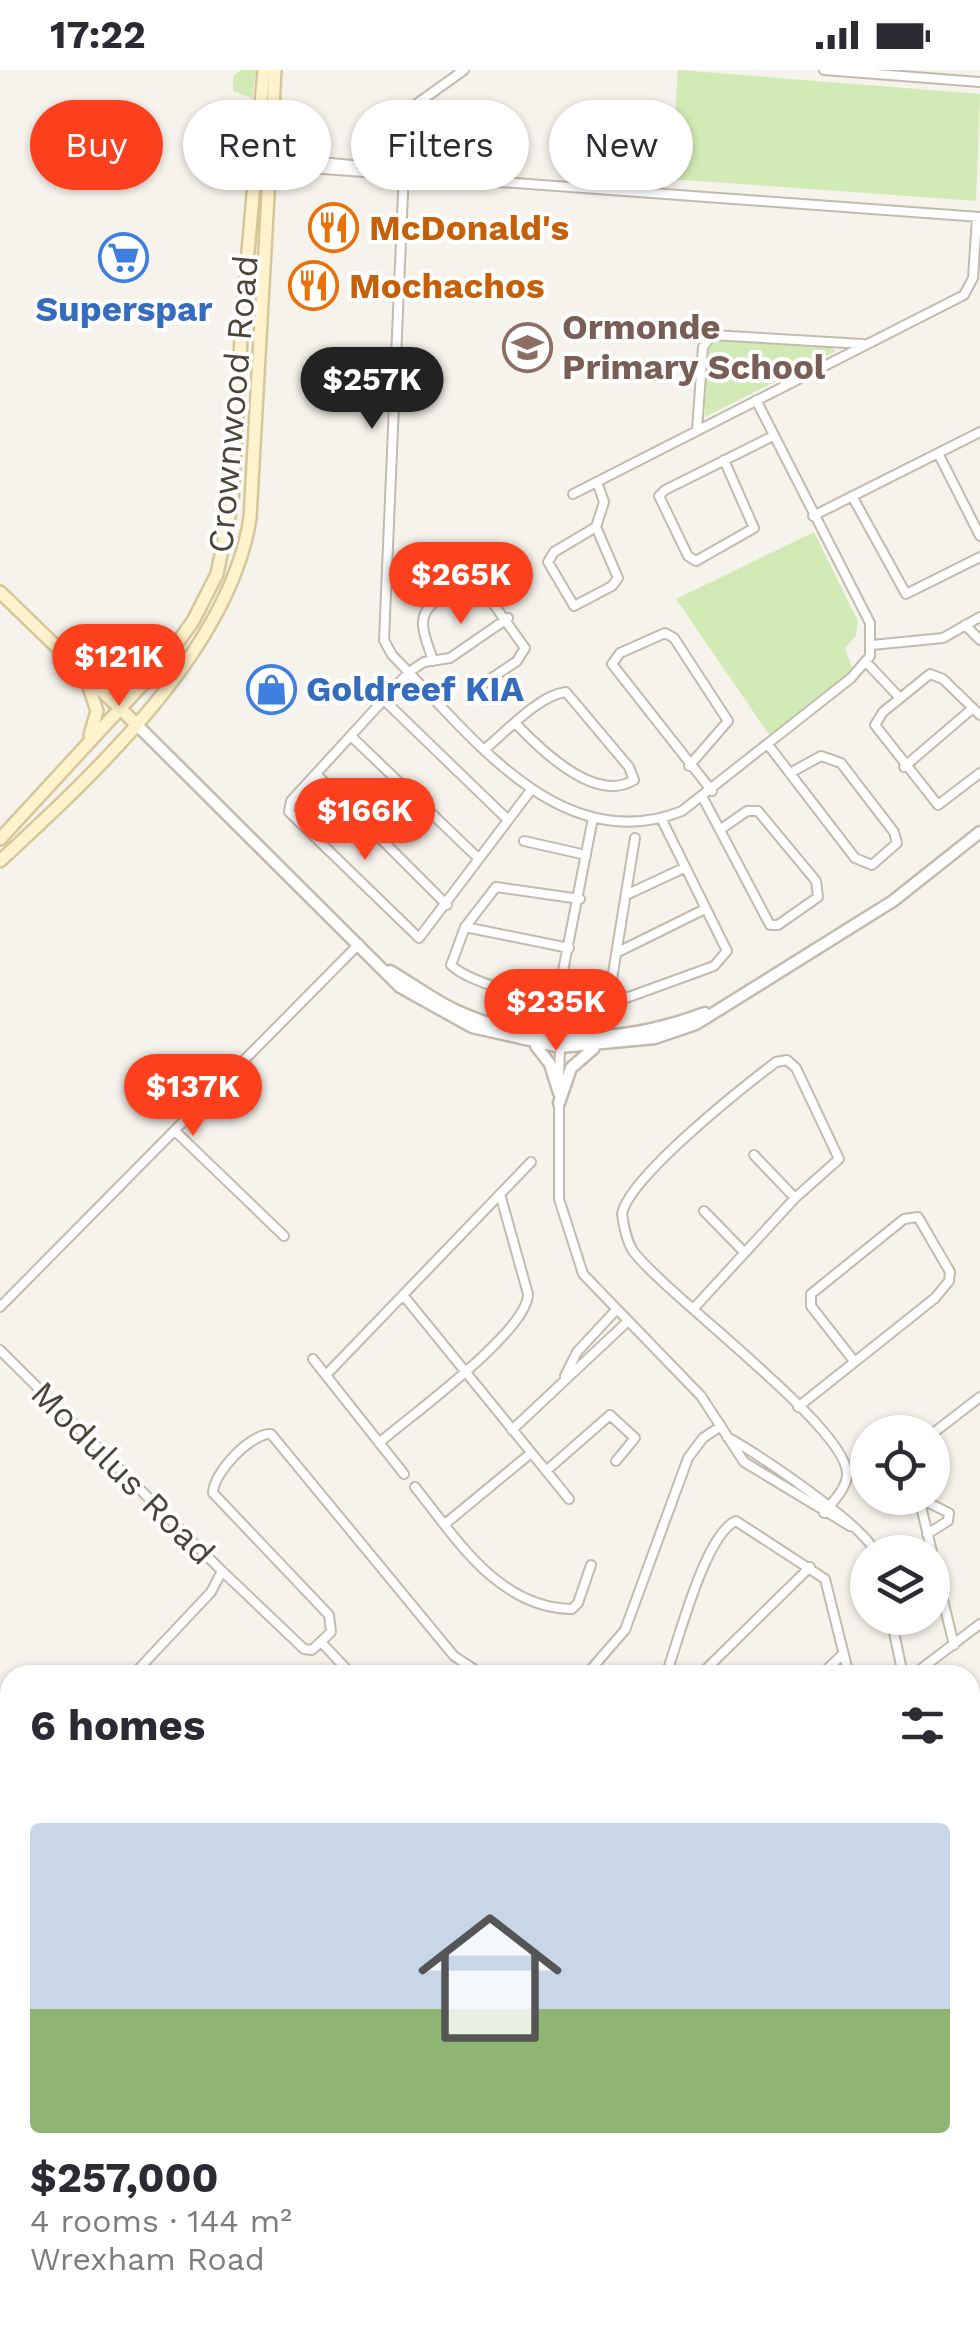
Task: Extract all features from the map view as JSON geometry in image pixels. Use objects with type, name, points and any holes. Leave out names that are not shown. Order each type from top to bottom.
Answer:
[{"type":"main road","name":"Crownwood Road","points":[[263,100],[264,70]]},
{"type":"main road","name":"Crownwood Road","points":[[271,100],[275,70]]},
{"type":"main road","name":"Crownwood Road","points":[[0,839],[171,652],[217,574],[227,538],[259,190]]},
{"type":"main road","name":"Crownwood Road","points":[[0,861],[135,723],[204,638],[235,577],[246,544],[261,366],[262,190]]},
{"type":"main road","points":[[0,592],[135,723]]},
{"type":"main road","points":[[84,674],[96,710],[87,744]]},
{"type":"main road","points":[[95,685],[141,685]]},
{"type":"street","points":[[425,100],[464,70]]},
{"type":"street","points":[[824,70],[980,82]]},
{"type":"street","points":[[529,183],[978,217],[973,278],[966,293],[572,494]]},
{"type":"street","points":[[403,190],[383,628],[388,648],[409,672],[531,790],[554,805],[593,818],[661,818],[712,792],[866,662],[872,645],[871,625],[756,400]]},
{"type":"street","points":[[697,430],[704,347],[712,335],[866,344]]},
{"type":"street","points":[[813,516],[979,434]]},
{"type":"street","points":[[724,460],[754,528],[696,562],[679,539],[660,496],[724,460],[774,436]]},
{"type":"street","points":[[938,454],[980,536]]},
{"type":"street","points":[[596,482],[604,502],[596,527],[618,578],[612,586],[574,606],[548,562],[554,552],[596,527]]},
{"type":"street","points":[[852,496],[906,594],[980,557]]},
{"type":"street","points":[[433,661],[422,626],[432,604],[478,587],[524,640],[524,652],[477,688]]},
{"type":"street","points":[[872,645],[943,638],[980,617]]},
{"type":"street","points":[[508,618],[450,658],[409,672],[288,808],[308,833],[416,938],[427,932],[506,818],[531,790]]},
{"type":"street","points":[[965,624],[980,640]]},
{"type":"street","points":[[689,766],[728,721],[674,638],[664,633],[620,654],[612,664],[689,766],[712,792]]},
{"type":"street","points":[[866,662],[899,698]]},
{"type":"street","points":[[904,768],[976,712],[934,674],[899,698],[875,727],[904,768],[940,805],[980,772]]},
{"type":"street","points":[[486,748],[516,724],[556,694],[566,692],[629,766],[634,780],[614,784],[580,774],[553,759],[516,724]]},
{"type":"street","points":[[385,701],[506,818]]},
{"type":"street","points":[[135,723],[400,987],[435,1010],[472,1027],[531,1043],[632,1034],[729,1004]]},
{"type":"street","points":[[352,737],[478,858]]},
{"type":"street","points":[[769,746],[790,774],[863,864],[872,865],[897,843],[891,827],[837,760],[821,756],[790,774]]},
{"type":"street","points":[[316,774],[447,905]]},
{"type":"street","points":[[702,798],[770,925],[785,921],[818,897],[816,881],[761,813],[750,810],[721,828]]},
{"type":"street","points":[[580,899],[498,886],[465,927],[451,958],[454,969],[482,983],[523,992],[550,996],[559,991],[580,899],[593,818]]},
{"type":"street","points":[[635,838],[612,979],[622,998],[714,966],[723,959],[726,948],[661,818]]},
{"type":"street","points":[[382,966],[455,1010],[560,1042],[600,1046],[680,1031],[893,900],[980,832]]},
{"type":"street","points":[[524,842],[586,855]]},
{"type":"street","points":[[626,895],[684,868]]},
{"type":"street","points":[[618,952],[704,909]]},
{"type":"street","points":[[465,927],[570,948]]},
{"type":"street","points":[[0,1307],[359,944]]},
{"type":"street","points":[[560,1042],[557,1185],[564,1222],[583,1274],[702,1396],[728,1437],[862,1535]]},
{"type":"street","points":[[531,1043],[550,1064],[559,1098]]},
{"type":"street","points":[[559,1098],[575,1062],[600,1046]]},
{"type":"street","points":[[695,1307],[794,1198],[834,1166],[840,1156],[796,1068],[784,1059],[704,1120],[630,1196],[622,1214],[631,1248],[830,1440],[847,1468],[844,1486],[826,1510]]},
{"type":"street","points":[[175,1131],[284,1236]]},
{"type":"street","points":[[754,1155],[794,1198]]},
{"type":"street","points":[[326,1375],[530,1162]]},
{"type":"street","points":[[379,1442],[464,1371],[518,1319],[528,1302],[500,1194]]},
{"type":"street","points":[[704,1211],[744,1252]]},
{"type":"street","points":[[798,1406],[935,1298],[950,1280],[948,1265],[918,1217],[904,1219],[811,1294],[811,1306],[854,1360]]},
{"type":"street","points":[[403,1295],[569,1499]]},
{"type":"street","points":[[565,1376],[577,1352],[616,1310]]},
{"type":"street","points":[[512,1430],[565,1376],[627,1322]]},
{"type":"street","name":"Modulus Road","points":[[0,1350],[222,1571],[204,1600],[142,1665]]},
{"type":"street","points":[[313,1359],[404,1474]]},
{"type":"street","points":[[950,1420],[980,1397]]},
{"type":"street","points":[[546,1471],[610,1415],[635,1438],[616,1461]]},
{"type":"street","points":[[594,1665],[624,1630],[688,1458],[702,1438],[721,1426]]},
{"type":"street","points":[[222,1571],[297,1645],[312,1650],[331,1632],[329,1615],[213,1493],[214,1481],[262,1433],[279,1438],[454,1656],[468,1665]]},
{"type":"street","points":[[445,1524],[531,1453]]},
{"type":"street","points":[[416,1487],[494,1582],[572,1609],[578,1604],[591,1565]]},
{"type":"street","points":[[923,1515],[928,1534],[948,1521],[949,1515]]},
{"type":"street","points":[[670,1665],[710,1554],[729,1524],[742,1523],[827,1582],[847,1665]]},
{"type":"street","points":[[710,1665],[810,1567]]},
{"type":"street","points":[[927,1665],[980,1624]]},
{"type":"street","points":[[950,1628],[954,1645]]},
{"type":"street","points":[[894,1635],[901,1665]]},
{"type":"street","points":[[322,1642],[343,1665]]},
{"type":"street","points":[[832,1665],[844,1654]]},
{"type":"green space","points":[[241,70],[256,70],[252,98],[233,91],[233,76]]},
{"type":"green space","points":[[678,70],[980,94],[976,201],[693,181],[693,100],[676,100]]},
{"type":"green space","points":[[721,337],[828,346],[836,351],[705,417],[706,353],[709,344]]},
{"type":"green space","points":[[814,532],[858,621],[856,636],[845,648],[853,670],[770,736],[676,599]]},
{"type":"place","name":"McDonald's","points":[[334,228]]},
{"type":"place","name":"Superspar","points":[[124,257]]},
{"type":"place","name":"Mochachos","points":[[314,286]]},
{"type":"place","name":"Ormonde Primary School","points":[[527,347]]},
{"type":"place","name":"Goldreef KIA","points":[[271,689]]}]
